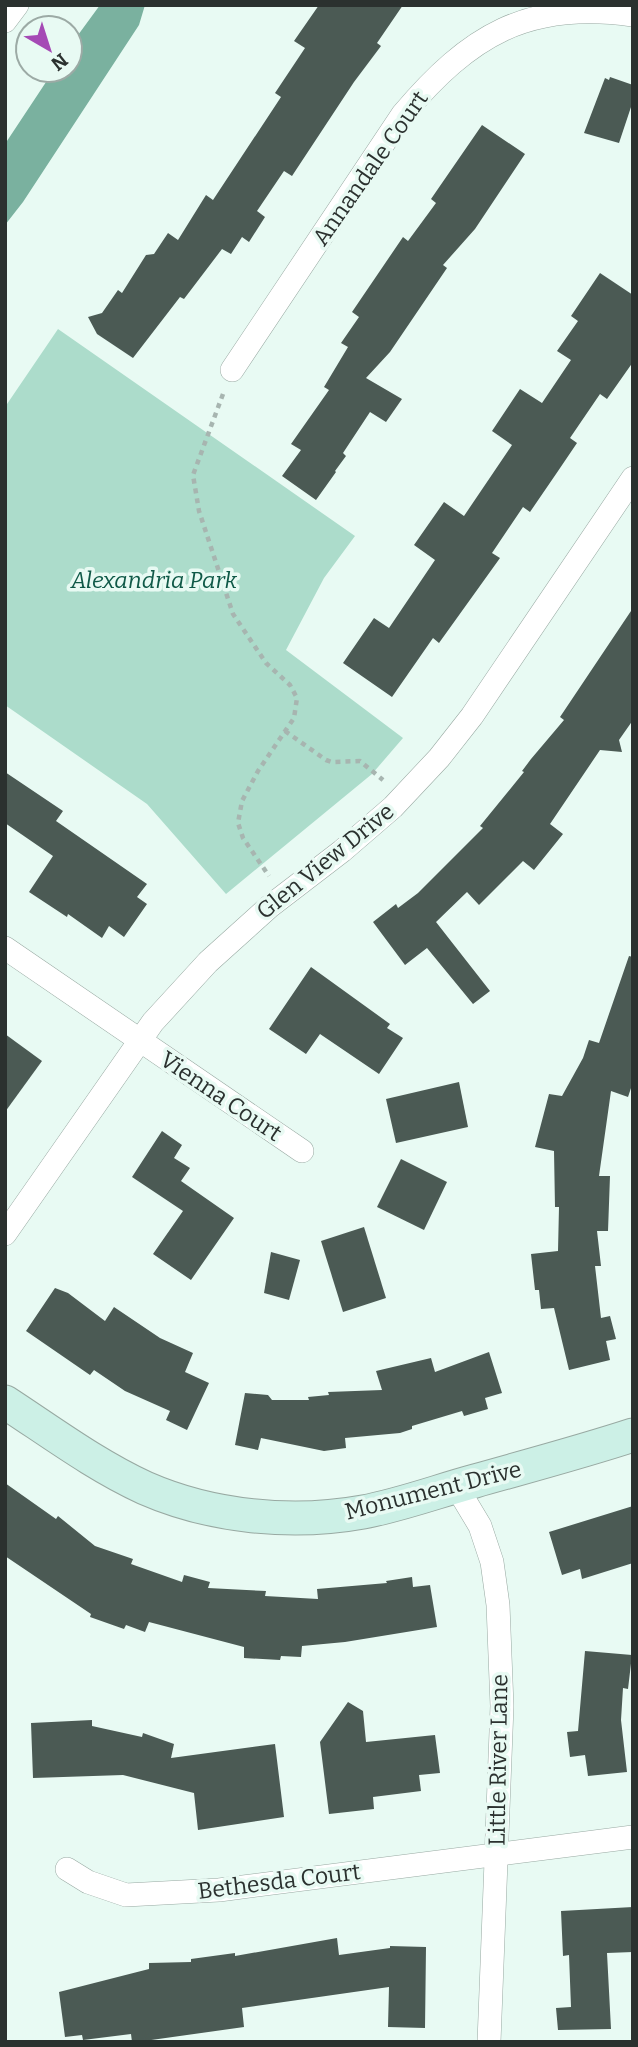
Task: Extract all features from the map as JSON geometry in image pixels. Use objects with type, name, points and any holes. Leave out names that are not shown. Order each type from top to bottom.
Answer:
[{"type":"street","points":[[5,21],[17,5]]},
{"type":"street","name":"Annandale Court","points":[[232,370],[403,114],[432,80],[467,50],[519,22],[563,11],[602,10],[633,15]]},
{"type":"street","name":"Glen View Drive","points":[[5,1234],[153,1022],[208,962],[284,895],[342,852],[403,797],[439,758],[472,716],[633,478]]},
{"type":"street","name":"Vienna Court","points":[[5,948],[302,1151]]},
{"type":"street","name":"Monument Drive","points":[[5,1402],[100,1465],[147,1488],[196,1505],[248,1515],[300,1518],[363,1512],[633,1435]]},
{"type":"street","name":"Little River Lane","points":[[456,1486],[480,1526],[492,1562],[498,1605],[502,1706],[489,2042]]},
{"type":"street","name":"Bethesda Court","points":[[67,1869],[88,1882],[126,1895],[219,1890],[633,1836]]},
{"type":"path","points":[[232,370],[193,475],[199,511],[233,614],[266,663],[290,685],[297,698],[295,718],[253,781],[242,802],[238,822],[253,856],[284,895]]},
{"type":"path","points":[[285,731],[326,760],[359,761],[403,797]]},
{"type":"green space","name":"Alexandria Park","points":[[58,329],[355,536],[324,578],[286,650],[403,738],[372,774],[226,894],[147,804],[5,705],[5,407]]},
{"type":"shaded area","points":[[100,5],[145,5],[139,25],[23,202],[5,225],[5,144],[45,84],[84,84],[84,27]]},
{"type":"building","points":[[319,5],[403,5],[377,43],[381,46],[292,176],[284,171],[257,211],[265,217],[249,242],[242,237],[231,254],[222,249],[184,299],[180,297],[133,358],[97,334],[88,317],[102,313],[118,290],[122,293],[146,255],[154,254],[168,233],[178,240],[206,195],[213,200],[281,97],[275,93],[305,48],[294,41]]},
{"type":"building","points":[[610,77],[633,85],[633,101],[619,143],[584,133],[605,78],[609,80]]},
{"type":"building","points":[[482,125],[525,154],[475,229],[443,265],[447,268],[390,352],[366,378],[402,399],[386,422],[370,412],[343,453],[346,456],[316,500],[282,476],[301,450],[291,444],[329,390],[324,387],[348,347],[341,343],[359,317],[352,312],[403,237],[408,241],[436,203],[431,199]]},
{"type":"building","points":[[600,273],[633,295],[633,362],[607,399],[600,394],[570,438],[577,443],[556,474],[530,512],[523,507],[492,553],[500,558],[439,643],[433,638],[392,697],[343,663],[374,618],[389,628],[435,560],[414,545],[444,502],[464,516],[512,445],[492,431],[520,389],[542,403],[571,360],[557,351],[578,321],[571,316]]},
{"type":"building","points":[[633,608],[633,720],[619,740],[622,752],[600,750],[550,824],[563,834],[534,870],[523,861],[479,905],[467,892],[436,922],[490,991],[473,1004],[427,948],[405,965],[373,922],[396,904],[398,908],[418,893],[483,828],[480,826],[564,720],[560,717]]},
{"type":"building","points":[[5,772],[63,811],[56,821],[147,884],[137,897],[147,904],[124,937],[109,926],[102,938],[68,914],[67,917],[29,892],[53,856],[5,823]]},
{"type":"building","points":[[629,956],[633,957],[633,1082],[628,1097],[611,1091],[599,1176],[610,1176],[608,1231],[597,1231],[601,1266],[595,1266],[601,1318],[610,1316],[616,1339],[606,1341],[610,1360],[569,1370],[554,1308],[541,1309],[539,1290],[535,1290],[531,1254],[558,1251],[559,1207],[555,1207],[554,1151],[535,1147],[549,1094],[562,1096],[583,1058],[589,1040],[599,1043]]},
{"type":"building","points":[[311,967],[390,1024],[387,1028],[403,1038],[379,1074],[320,1034],[306,1054],[269,1029]]},
{"type":"building","points":[[5,1034],[42,1061],[5,1112]]},
{"type":"building","points":[[459,1082],[468,1127],[396,1143],[386,1099]]},
{"type":"building","points":[[162,1131],[182,1145],[174,1158],[190,1168],[181,1181],[234,1218],[191,1280],[153,1254],[183,1211],[132,1177]]},
{"type":"building","points":[[401,1159],[447,1182],[424,1230],[377,1207]]},
{"type":"building","points":[[364,1227],[386,1298],[343,1312],[321,1241]]},
{"type":"building","points":[[271,1252],[300,1260],[289,1300],[264,1293]]},
{"type":"building","points":[[55,1288],[68,1293],[105,1321],[114,1307],[160,1338],[193,1353],[185,1372],[209,1383],[187,1430],[166,1420],[170,1411],[125,1391],[94,1370],[90,1375],[26,1331]]},
{"type":"building","points":[[489,1352],[502,1393],[485,1398],[488,1409],[464,1416],[462,1411],[412,1426],[412,1429],[400,1433],[345,1438],[346,1448],[324,1451],[261,1438],[258,1450],[235,1445],[245,1393],[268,1395],[272,1400],[309,1400],[308,1397],[329,1395],[328,1392],[382,1390],[376,1371],[431,1358],[435,1372]]},
{"type":"building","points":[[5,1483],[56,1519],[58,1516],[95,1546],[133,1559],[131,1564],[182,1582],[184,1575],[210,1582],[208,1588],[266,1591],[265,1596],[318,1599],[317,1589],[387,1583],[386,1581],[412,1577],[413,1587],[430,1585],[437,1627],[302,1646],[301,1657],[281,1656],[280,1660],[244,1658],[244,1647],[149,1622],[145,1632],[126,1625],[124,1629],[90,1617],[91,1614],[5,1556]]},
{"type":"building","points":[[633,1506],[633,1563],[582,1579],[580,1569],[562,1575],[549,1532]]},
{"type":"building","points":[[585,1651],[632,1655],[628,1689],[623,1688],[621,1720],[627,1772],[588,1776],[585,1755],[570,1757],[567,1732],[578,1731]]},
{"type":"building","points":[[348,1702],[363,1711],[366,1742],[435,1735],[440,1773],[419,1775],[421,1791],[373,1797],[374,1809],[329,1814],[320,1742]]},
{"type":"building","points":[[92,1720],[92,1726],[142,1737],[143,1733],[174,1744],[171,1758],[275,1744],[284,1817],[198,1830],[194,1793],[123,1775],[33,1778],[31,1723]]},
{"type":"building","points":[[633,1907],[633,1952],[607,1953],[611,2029],[558,2030],[556,2008],[571,2007],[569,1955],[563,1956],[561,1911]]},
{"type":"building","points":[[337,1938],[339,1955],[390,1946],[426,1947],[425,2028],[388,2027],[389,1987],[242,2008],[244,2027],[137,2042],[132,2042],[131,2034],[83,2040],[82,2035],[65,2037],[59,1992],[149,1969],[149,1963],[191,1962],[191,1959],[235,1953],[235,1956]]}]
